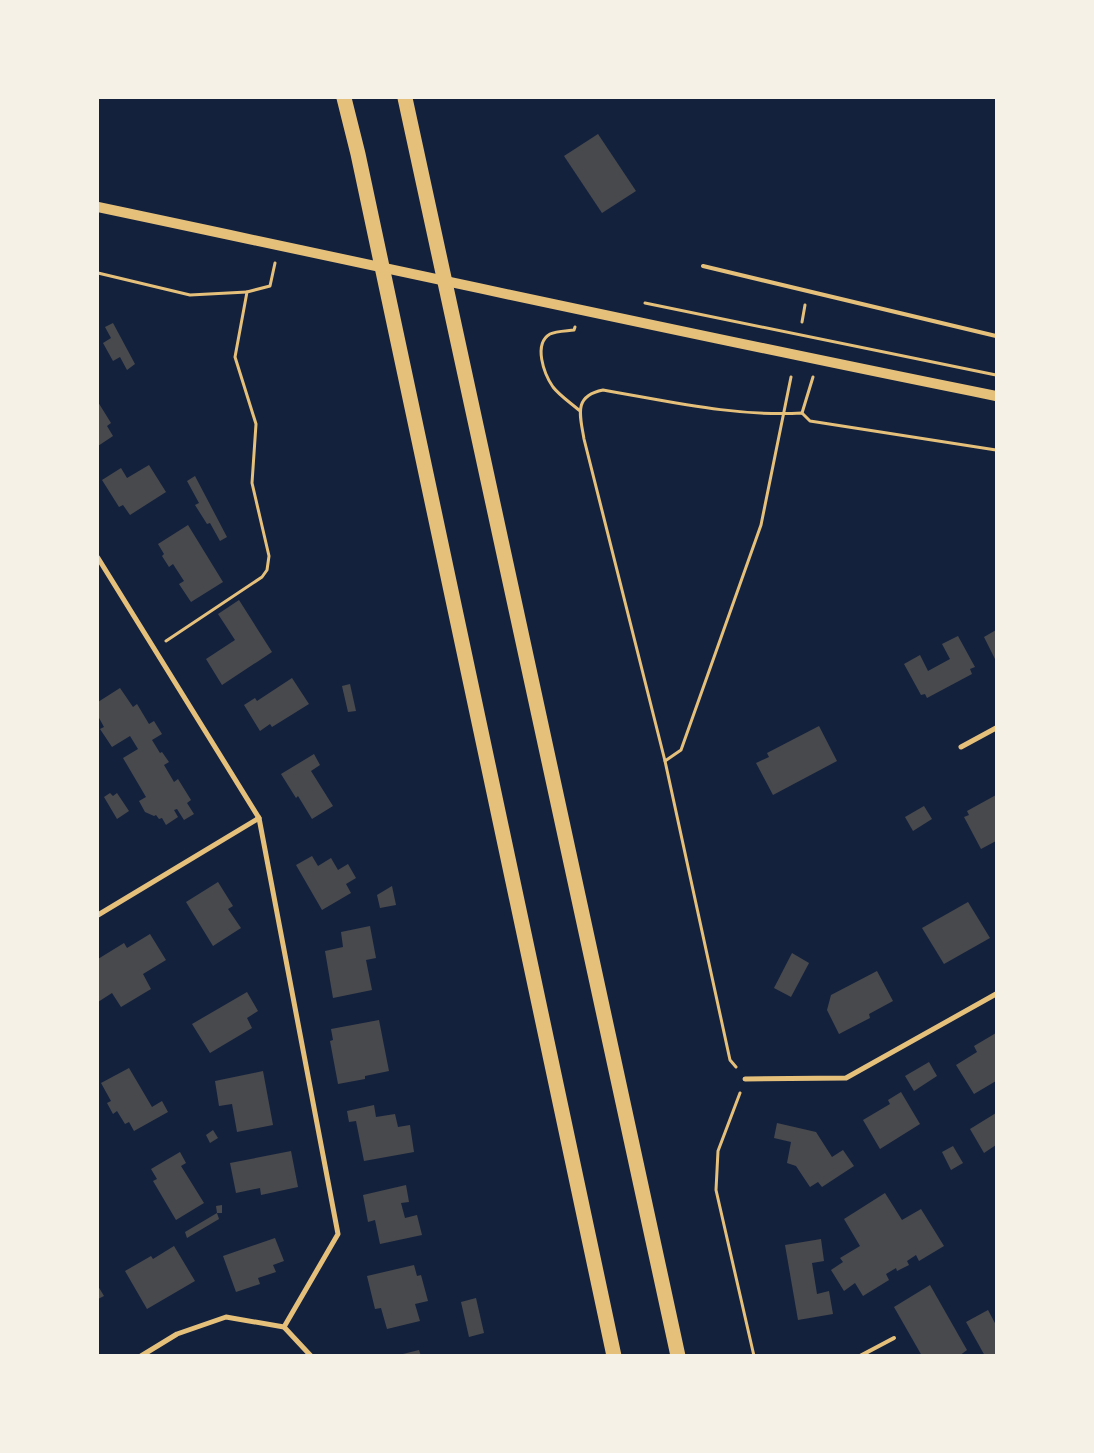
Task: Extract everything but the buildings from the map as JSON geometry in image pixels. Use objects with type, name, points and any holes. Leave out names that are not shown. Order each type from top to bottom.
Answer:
[{"type":"highway","points":[[344,98],[360,164],[614,1356]]},
{"type":"highway","points":[[405,98],[678,1356]]},
{"type":"main road","points":[[98,207],[996,396]]},
{"type":"street","points":[[98,558],[259,818],[338,1234],[284,1327]]},
{"type":"street","points":[[961,746],[996,728]]},
{"type":"street","points":[[98,915],[259,818]]},
{"type":"street","points":[[746,1079],[846,1078],[996,994]]},
{"type":"street","points":[[141,1356],[177,1334],[226,1317],[284,1327],[311,1356]]},
{"type":"lane","points":[[703,266],[996,336]]},
{"type":"lane","points":[[860,1356],[894,1338]]},
{"type":"path","points":[[98,273],[190,295],[247,292],[270,286],[279,245]]},
{"type":"path","points":[[155,648],[262,577],[267,570],[269,556],[252,483],[256,424],[235,357],[247,292]]},
{"type":"path","points":[[580,411],[553,386],[540,351],[543,341],[551,334],[574,330],[585,309]]},
{"type":"path","points":[[802,412],[818,360]]},
{"type":"path","points":[[665,761],[681,750],[761,525],[791,376]]},
{"type":"path","points":[[754,1356],[716,1190],[718,1151],[746,1079],[730,1060],[665,761],[584,439],[580,411],[583,400],[591,392],[603,390],[713,409],[783,414],[802,412]]},
{"type":"path","points":[[802,412],[810,421],[996,450]]}]
